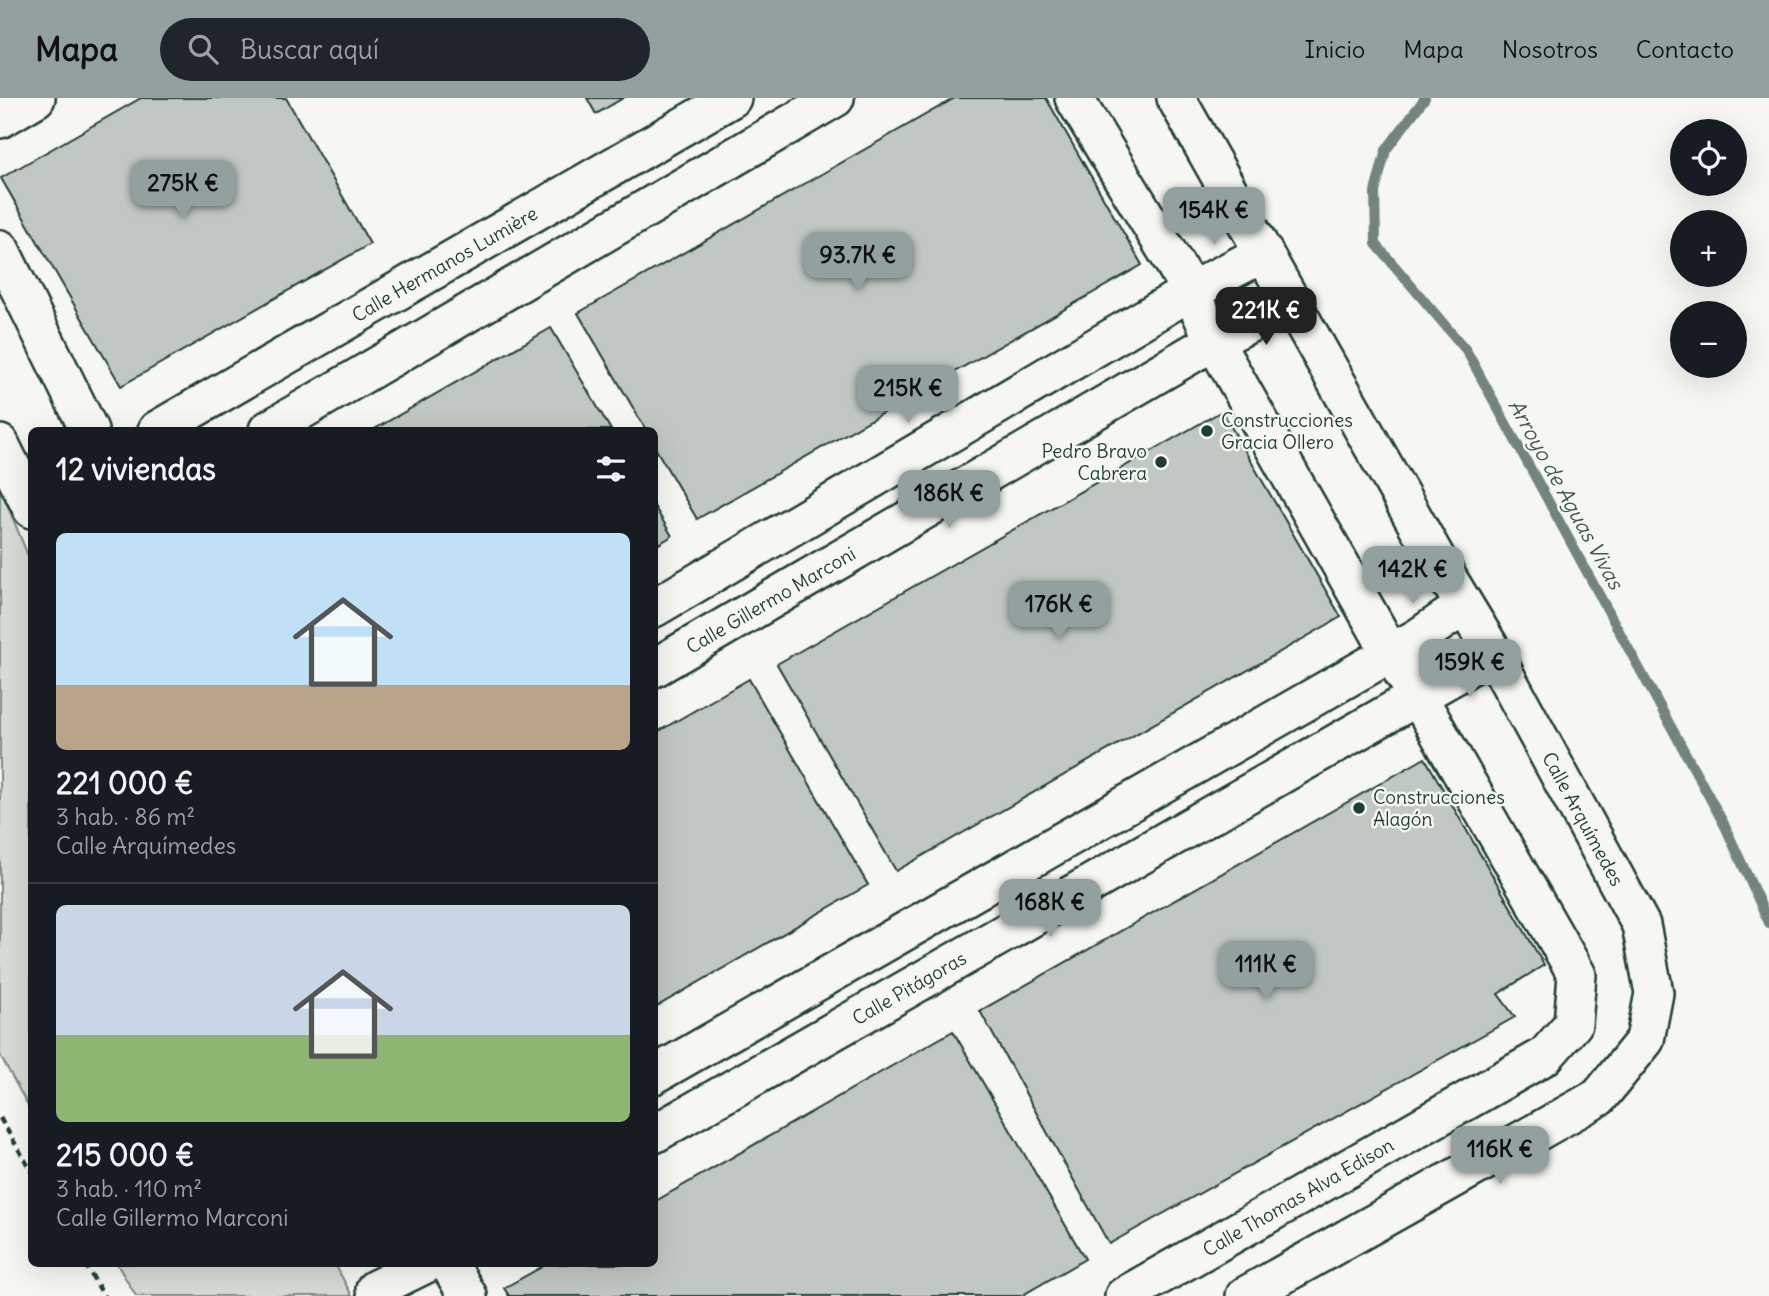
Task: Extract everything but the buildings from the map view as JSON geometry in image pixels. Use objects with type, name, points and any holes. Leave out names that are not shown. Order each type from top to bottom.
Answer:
[{"type":"street","points":[[0,119],[36,98]]},
{"type":"street","name":"Calle Hermanos Lumière","points":[[162,427],[732,98]]},
{"type":"street","points":[[273,427],[835,98]]},
{"type":"street","points":[[1074,98],[1191,291],[1214,341],[1417,695],[1457,674],[1492,650]]},
{"type":"street","name":"Calle Arquímedes","points":[[1176,98],[1464,606],[1492,650],[1641,925],[1654,993],[1645,1041],[1599,1097],[1245,1296]]},
{"type":"street","points":[[0,248],[88,427]]},
{"type":"street","points":[[658,606],[1191,291],[1264,253]]},
{"type":"street","points":[[1214,341],[1293,302]]},
{"type":"street","name":"Calle Gillermo Marconi","points":[[658,666],[1214,341]]},
{"type":"street","points":[[0,444],[28,496]]},
{"type":"street","points":[[658,1073],[1419,637],[1464,606]]},
{"type":"street","name":"Calle Thomas Alva Edison","points":[[1124,1296],[1545,1056],[1573,1024],[1577,975],[1417,695]]},
{"type":"street","name":"Calle Pitágoras","points":[[658,1132],[1417,695]]},
{"type":"street","points":[[372,1283],[417,1267]]},
{"type":"street","points":[[451,1267],[468,1296]]},
{"type":"path","points":[[0,1118],[28,1165]]},
{"type":"path","points":[[87,1267],[104,1296]]},
{"type":"shaded area","points":[[0,487],[28,556],[28,1106],[0,1055]]},
{"type":"shaded area","points":[[119,1267],[337,1267],[352,1296],[136,1296]]},
{"type":"waterway","name":"Arroyo de Aguas Vivas","points":[[1425,98],[1386,150],[1375,192],[1376,244],[1466,350],[1724,824],[1769,923]]},
{"type":"place","name":"Construcciones Gracia Ollero","points":[[1207,431]]},
{"type":"place","name":"Pedro Bravo Cabrera","points":[[1161,462]]},
{"type":"place","name":"Construcciones Alagón","points":[[1359,808]]}]
